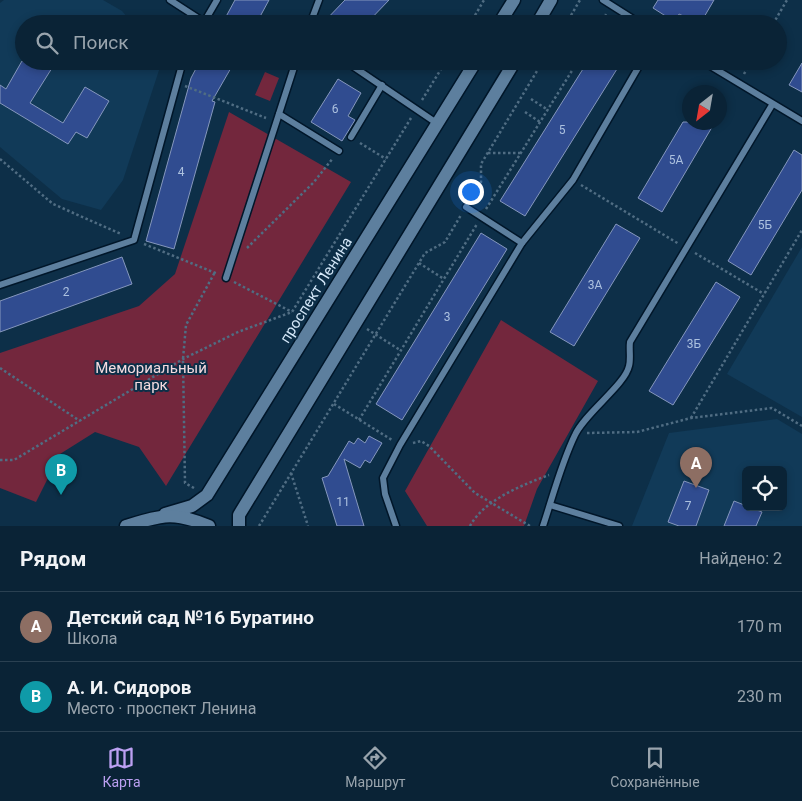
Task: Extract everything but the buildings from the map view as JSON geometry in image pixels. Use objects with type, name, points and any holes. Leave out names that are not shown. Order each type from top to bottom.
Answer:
[{"type":"main road","points":[[505,15],[514,0]]},
{"type":"main road","points":[[542,15],[551,0]]},
{"type":"main road","name":"проспект Ленина","points":[[126,526],[192,506],[207,495],[471,70]]},
{"type":"main road","points":[[239,526],[238,515],[510,70]]},
{"type":"main road","points":[[165,514],[188,517],[209,526]]},
{"type":"lane","points":[[170,0],[192,15]]},
{"type":"lane","points":[[208,15],[218,0]]},
{"type":"lane","points":[[313,15],[319,0]]},
{"type":"lane","points":[[603,0],[627,15]]},
{"type":"lane","points":[[0,285],[134,240],[181,70]]},
{"type":"lane","points":[[226,278],[293,70]]},
{"type":"lane","points":[[358,70],[438,124]]},
{"type":"lane","points":[[396,526],[385,494],[383,478],[400,445],[522,243],[573,180],[637,70]]},
{"type":"lane","points":[[716,70],[772,105],[802,121]]},
{"type":"lane","points":[[351,137],[382,86]]},
{"type":"lane","points":[[543,526],[560,472],[576,433],[604,397],[619,384],[629,366],[630,342],[772,105]]},
{"type":"lane","points":[[279,114],[339,151]]},
{"type":"lane","points":[[466,207],[522,243]]},
{"type":"lane","points":[[550,506],[619,526]]},
{"type":"path","points":[[475,15],[484,0]]},
{"type":"path","points":[[571,15],[580,0]]},
{"type":"path","points":[[778,15],[786,0]]},
{"type":"path","points":[[0,460],[14,460],[183,359],[238,332],[292,312],[441,70]]},
{"type":"path","points":[[254,523],[259,525],[292,473],[425,253],[445,242],[481,182],[481,164],[538,70]]},
{"type":"path","points":[[359,420],[572,70]]},
{"type":"path","points":[[738,84],[746,70]]},
{"type":"path","points":[[177,83],[277,122]]},
{"type":"path","points":[[531,99],[548,110]]},
{"type":"path","points":[[524,112],[540,122]]},
{"type":"path","points":[[351,137],[386,159]]},
{"type":"path","points":[[231,263],[314,182],[339,151]]},
{"type":"path","points":[[487,153],[522,153]]},
{"type":"path","points":[[0,159],[53,204],[134,240],[215,272],[292,312]]},
{"type":"path","points":[[573,180],[764,294]]},
{"type":"path","points":[[691,418],[802,230]]},
{"type":"path","points":[[419,263],[444,279]]},
{"type":"path","points":[[195,489],[185,482],[183,359],[186,325],[215,272]]},
{"type":"path","points":[[366,328],[400,350]]},
{"type":"path","points":[[0,368],[80,422]]},
{"type":"path","points":[[334,404],[400,445],[421,441],[429,446],[475,493],[530,526]]},
{"type":"path","points":[[576,433],[637,432],[691,418],[772,408],[802,426]]},
{"type":"path","points":[[470,526],[475,516],[492,504],[528,483],[560,472]]},
{"type":"path","points":[[292,473],[308,526]]},
{"type":"shaded area","points":[[4,0],[103,0],[125,15],[15,15],[15,70],[159,70],[123,180],[101,210],[62,199],[0,147],[0,3]]},
{"type":"shaded area","points":[[802,247],[802,417],[727,374]]},
{"type":"shaded area","points":[[777,419],[802,434],[802,526],[632,526],[669,433]]},
{"type":"green space","points":[[265,72],[279,78],[270,101],[255,95]]},
{"type":"green space","name":"Мемориальный парк","points":[[229,112],[351,182],[166,486],[139,447],[95,432],[60,454],[36,502],[0,488],[0,353],[139,306],[175,274]]},
{"type":"green space","points":[[501,320],[598,381],[537,489],[524,526],[427,526],[405,491]]},
{"type":"place","name":"Детский сад №16 Буратино","points":[[696,488]]},
{"type":"place","name":"А. И. Сидоров","points":[[61,495]]}]
